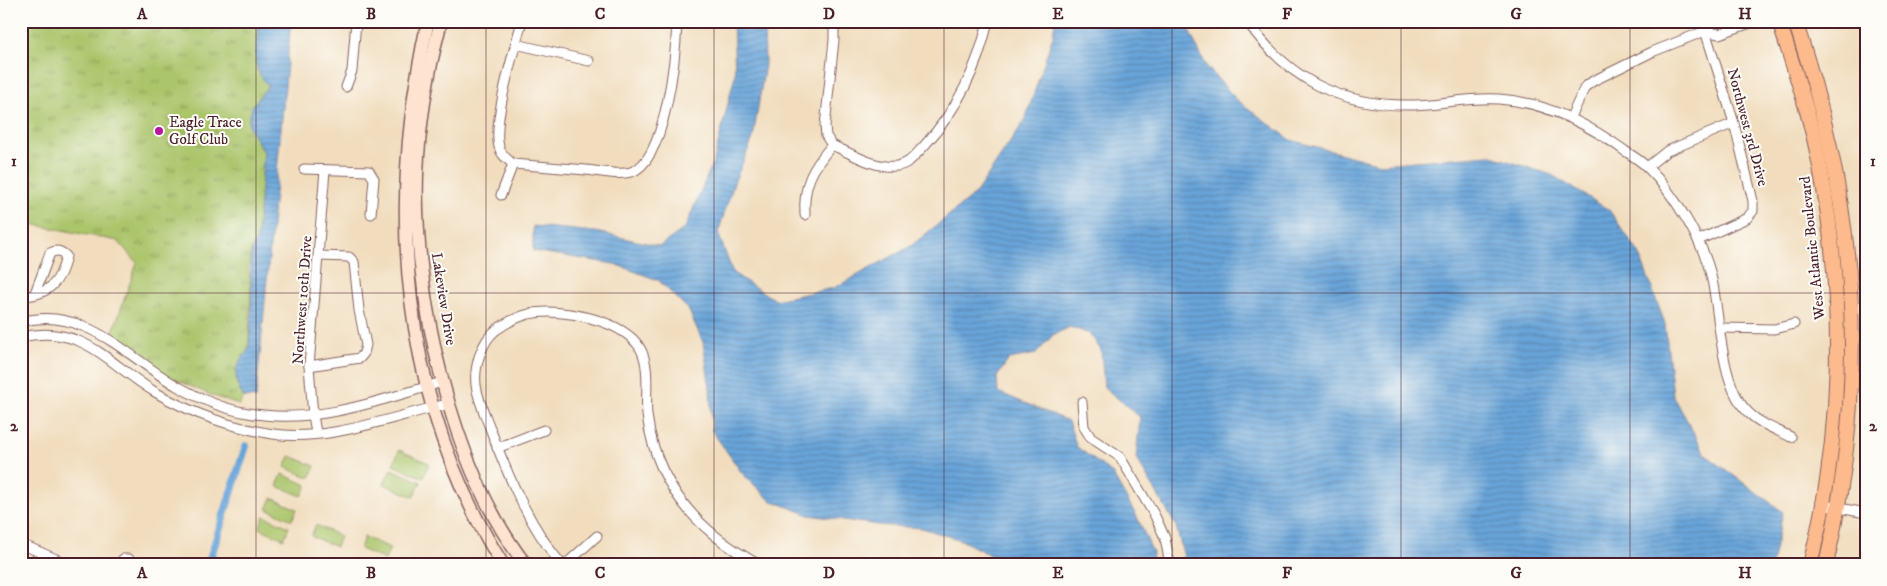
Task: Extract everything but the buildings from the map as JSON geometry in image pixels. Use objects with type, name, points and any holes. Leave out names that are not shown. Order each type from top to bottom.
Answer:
[{"type":"main road","name":"West Atlantic Boulevard","points":[[1778,21],[1800,89],[1820,166],[1835,278],[1837,361],[1835,403],[1823,504],[1810,565]]},
{"type":"main road","points":[[1795,21],[1822,109],[1835,163],[1850,265],[1853,372],[1851,415],[1839,508],[1826,565]]},
{"type":"street","points":[[346,87],[352,71],[356,21]]},
{"type":"street","name":"Lakeview Drive","points":[[428,21],[410,120],[405,184],[413,320],[432,408],[468,502],[504,565]]},
{"type":"street","name":"Lakeview Drive","points":[[441,21],[426,88],[420,131],[417,216],[420,258],[442,382],[448,404],[476,478],[503,532],[523,560]]},
{"type":"street","points":[[522,21],[498,129],[498,146],[503,156],[513,164],[625,174],[634,172],[649,158],[663,118],[673,80],[677,21]]},
{"type":"street","points":[[834,21],[834,40],[825,126],[832,145],[881,165],[895,166],[908,163],[931,138],[954,107],[973,70],[988,21]]},
{"type":"street","points":[[1247,21],[1262,44],[1291,70],[1321,87],[1351,99],[1384,105],[1457,99],[1500,99],[1536,106],[1571,117],[1607,138],[1647,167],[1672,199],[1699,240],[1712,277],[1726,364],[1734,390],[1744,408],[1756,420],[1791,437]]},
{"type":"street","name":"Northwest 3rd Drive","points":[[1699,240],[1747,218],[1753,211],[1753,201],[1734,123],[1702,21]]},
{"type":"street","points":[[1571,117],[1586,87],[1593,81],[1652,52],[1706,31],[1715,21]]},
{"type":"street","points":[[1706,31],[1719,34],[1756,21]]},
{"type":"street","points":[[516,44],[589,62]]},
{"type":"street","points":[[1647,167],[1667,152],[1734,123]]},
{"type":"street","points":[[805,215],[804,196],[810,177],[832,145]]},
{"type":"street","points":[[501,194],[513,164]]},
{"type":"street","points":[[304,169],[369,172],[374,179],[370,214]]},
{"type":"street","name":"Northwest 10th Drive","points":[[316,433],[310,366],[320,256],[325,170]]},
{"type":"street","points":[[21,296],[35,293],[50,288],[58,281],[66,256],[62,251],[56,250],[50,253],[35,293]]},
{"type":"street","points":[[310,366],[360,358],[364,353],[366,345],[359,310],[354,262],[349,257],[320,256]]},
{"type":"street","points":[[562,565],[547,547],[519,495],[498,448],[476,386],[476,368],[482,349],[494,332],[510,321],[530,314],[560,313],[601,321],[618,327],[631,338],[640,349],[646,383],[647,415],[655,450],[666,478],[686,509],[710,533],[738,553],[760,565]]},
{"type":"street","points":[[21,322],[34,318],[71,322],[90,328],[115,342],[177,386],[219,404],[247,413],[269,416],[313,415],[357,408],[442,382]]},
{"type":"street","points":[[1721,328],[1774,329],[1794,324]]},
{"type":"street","points":[[21,337],[35,334],[65,336],[81,340],[104,354],[155,392],[191,410],[241,427],[274,434],[316,433],[361,427],[448,404]]},
{"type":"street","points":[[104,354],[115,342]]},
{"type":"street","points":[[1082,402],[1084,427],[1091,438],[1120,457],[1155,516],[1165,538],[1170,565]]},
{"type":"street","points":[[498,448],[544,430]]},
{"type":"street","points":[[1823,504],[1866,512]]},
{"type":"street","points":[[566,565],[597,536]]},
{"type":"street","points":[[21,544],[70,565]]},
{"type":"street","points":[[118,565],[123,559],[129,558],[134,565]]},
{"type":"street","points":[[504,565],[523,560]]},
{"type":"green space","name":"Eagle Trace Golf Club","points":[[21,21],[252,21],[259,30],[258,52],[260,67],[269,86],[253,105],[249,119],[250,127],[264,152],[257,239],[251,250],[248,269],[251,282],[249,339],[248,351],[240,360],[239,390],[244,397],[239,405],[208,394],[155,370],[112,334],[137,263],[118,241],[21,222]]},
{"type":"green space","points":[[399,450],[429,463],[423,478],[393,465]]},
{"type":"green space","points":[[290,456],[315,466],[310,478],[285,467]]},
{"type":"green space","points":[[391,469],[421,482],[414,497],[384,484]]},
{"type":"green space","points":[[282,474],[307,485],[302,496],[277,486]]},
{"type":"green space","points":[[272,498],[297,509],[292,520],[267,509]]},
{"type":"green space","points":[[264,516],[289,527],[284,539],[259,528]]},
{"type":"green space","points":[[316,525],[340,536],[336,547],[311,536]]},
{"type":"green space","points":[[364,537],[390,548],[385,560],[360,549]]},
{"type":"water","points":[[252,21],[291,21],[256,398],[244,397],[237,384],[236,375],[238,366],[246,354],[249,341],[252,307],[251,260],[252,250],[257,238],[264,152],[249,127],[249,119],[253,105],[268,86],[262,79],[256,66],[259,30]]},
{"type":"water","points":[[733,21],[764,21],[765,65],[753,138],[734,183],[718,233],[733,273],[775,300],[834,288],[911,246],[975,194],[1025,120],[1053,36],[1055,21],[1184,21],[1207,67],[1237,100],[1291,140],[1380,164],[1489,155],[1552,175],[1609,210],[1639,253],[1665,324],[1673,395],[1706,455],[1783,512],[1772,565],[1186,565],[1176,526],[1136,458],[1140,417],[1104,387],[1101,350],[1090,334],[1070,327],[1053,335],[1036,354],[1009,359],[997,377],[998,392],[1068,421],[1077,447],[1112,473],[1137,517],[1153,553],[1152,565],[1010,565],[961,540],[922,528],[878,525],[809,515],[770,500],[742,473],[712,431],[710,388],[703,342],[688,309],[658,280],[614,264],[533,251],[533,226],[596,232],[660,246],[685,228],[714,160],[735,75]]},
{"type":"waterway","points":[[208,565],[246,446]]},
{"type":"place","name":"Eagle Trace Golf Club","points":[[159,131]]}]
